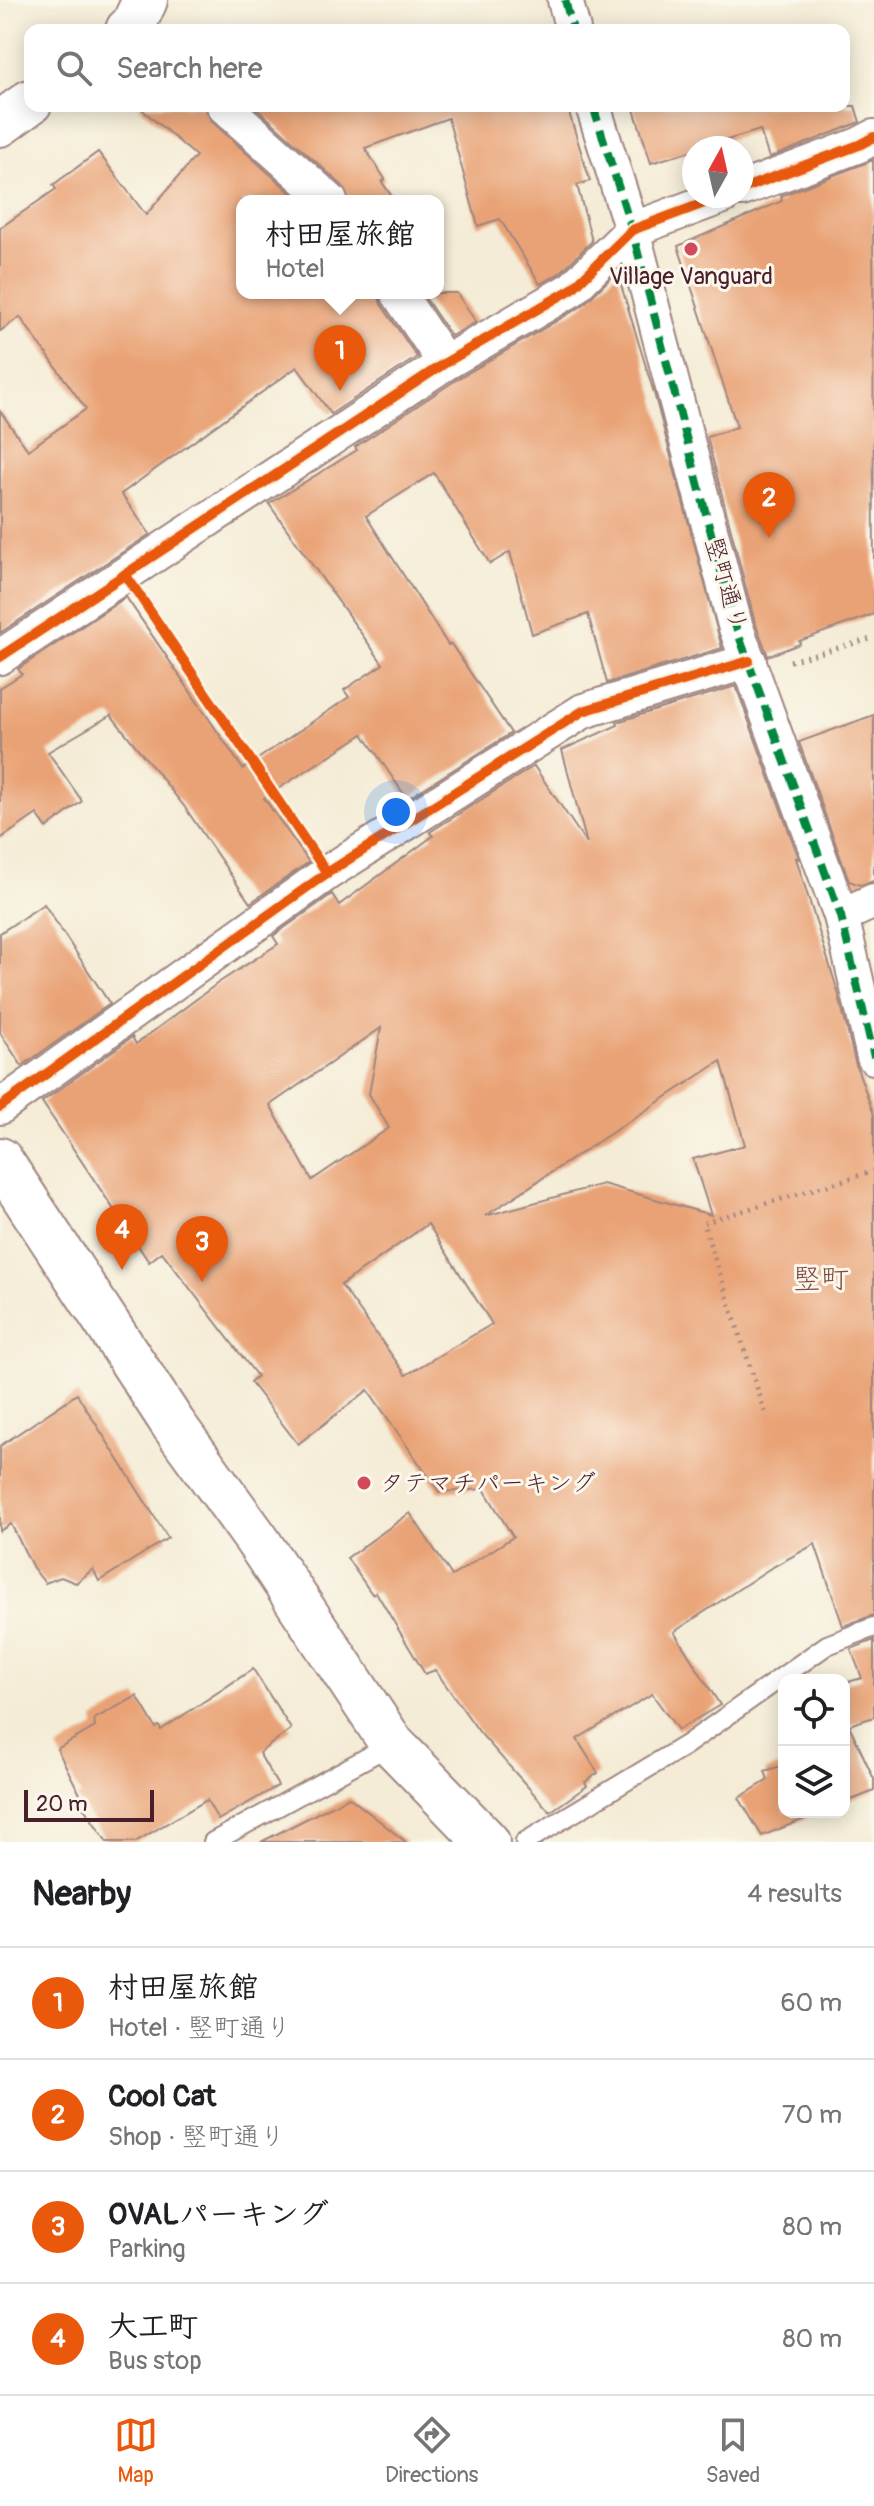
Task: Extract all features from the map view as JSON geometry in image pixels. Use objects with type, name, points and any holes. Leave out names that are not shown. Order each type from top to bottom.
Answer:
[{"type":"main road","points":[[0,124],[24,106]]},
{"type":"main road","points":[[0,1160],[173,1424],[257,1540],[392,1744],[487,1842]]},
{"type":"street","points":[[565,0],[571,24]]},
{"type":"street","points":[[231,112],[323,195]]},
{"type":"street","name":"竪町通り","points":[[595,112],[632,230],[735,625],[841,916],[874,1057]]},
{"type":"street","points":[[754,184],[874,137]]},
{"type":"street","points":[[0,657],[445,363],[572,289],[632,230],[691,208]]},
{"type":"street","points":[[402,299],[445,363]]},
{"type":"street","points":[[0,1107],[327,873],[583,711],[751,666]]},
{"type":"street","points":[[841,916],[874,901]]},
{"type":"lane","points":[[525,1842],[686,1745],[827,1645],[874,1627]]},
{"type":"lane","points":[[213,1842],[392,1744]]},
{"type":"path","points":[[751,666],[874,638]]},
{"type":"path","points":[[765,1412],[703,1223],[874,1171]]},
{"type":"building","points":[[850,106],[855,106],[860,122],[769,158],[760,130],[740,136],[682,136],[682,154],[651,163],[635,112],[850,112]]},
{"type":"building","points":[[145,112],[207,112],[211,121],[293,195],[236,195],[236,299],[380,299],[417,357],[331,414],[297,367],[121,494],[150,534],[0,633],[0,411],[28,450],[86,409],[20,317],[0,331],[0,228],[56,189],[53,185],[98,152],[146,215],[196,156]]},
{"type":"building","points":[[261,112],[569,112],[590,181],[577,185],[592,241],[560,273],[540,284],[500,219],[478,226],[448,118],[365,148],[385,179],[382,182],[391,195],[347,195],[343,186]]},
{"type":"building","points":[[873,160],[874,614],[799,641],[800,644],[768,656],[754,619],[707,437],[737,427],[678,246],[782,201],[781,196]]},
{"type":"building","points":[[617,272],[654,393],[722,648],[607,683],[588,614],[532,634],[510,552],[490,564],[434,473],[366,516],[448,645],[451,644],[511,733],[407,799],[363,734],[264,798],[309,862],[250,903],[184,806],[111,715],[48,752],[82,801],[47,828],[37,814],[0,839],[0,688],[22,674],[18,669],[126,597],[243,769],[349,697],[344,690],[383,664],[269,504],[357,450],[355,447],[456,380],[582,306]]},
{"type":"building","points":[[444,293],[457,293],[476,322],[451,336],[426,299],[444,299]]},
{"type":"building","points":[[736,686],[799,859],[796,858],[838,992],[855,1062],[874,1115],[874,1615],[843,1626],[815,1544],[769,1569],[674,1632],[720,1705],[678,1730],[652,1694],[577,1739],[598,1773],[585,1782],[587,1786],[550,1812],[480,1733],[435,1670],[425,1674],[376,1592],[372,1594],[347,1558],[410,1513],[452,1576],[513,1537],[484,1489],[439,1492],[368,1390],[298,1444],[250,1382],[257,1376],[162,1252],[149,1262],[42,1102],[132,1037],[136,1044],[218,983],[278,944],[273,936],[332,894],[339,905],[433,836],[430,832],[534,766],[587,844],[562,750],[618,725],[617,722]],"holes":[[[381,1028],[369,1094],[389,1128],[312,1180],[270,1105]],[[721,1061],[745,1145],[693,1159],[711,1215],[603,1184],[485,1216]],[[428,1224],[492,1324],[406,1375],[341,1285]]]},
{"type":"building","points":[[874,715],[874,881],[860,885],[849,881],[799,742]]},
{"type":"building","points":[[44,904],[110,1004],[22,1066],[0,1033],[0,933]]},
{"type":"building","points":[[77,1394],[168,1538],[99,1581],[93,1569],[76,1583],[61,1577],[45,1583],[33,1568],[11,1524],[0,1531],[0,1446]]},
{"type":"building","points":[[874,1640],[874,1717],[850,1725],[850,1681],[862,1678],[851,1649]]},
{"type":"building","points":[[253,1669],[291,1729],[259,1753],[278,1786],[218,1820],[207,1800],[135,1842],[107,1842],[77,1798],[81,1796],[57,1749],[95,1727],[94,1719],[137,1696],[156,1728],[159,1726],[161,1730]]},
{"type":"building","points":[[850,1727],[874,1779],[874,1791],[850,1801]]},
{"type":"building","points":[[778,1767],[778,1818],[807,1818],[762,1836],[739,1798],[768,1780],[765,1771]]},
{"type":"building","points":[[349,1797],[406,1842],[261,1842]]},
{"type":"marked path","points":[[565,0],[571,24]]},
{"type":"marked path","points":[[595,112],[632,230],[735,625],[841,916],[874,1057]]},
{"type":"cycle path","points":[[754,184],[874,137]]},
{"type":"cycle path","points":[[0,657],[445,363],[572,289],[632,230],[691,208]]},
{"type":"cycle path","points":[[125,574],[327,873]]},
{"type":"cycle path","points":[[0,1107],[327,873],[583,711],[749,661]]},
{"type":"place","name":"Village Vanguard","points":[[691,249]]},
{"type":"place","name":"村田屋旅館","points":[[340,391]]},
{"type":"place","name":"Cool Cat","points":[[769,538]]},
{"type":"place","name":"大工町","points":[[122,1270]]},
{"type":"place","name":"OVALパーキング","points":[[202,1282]]},
{"type":"place","name":"タテマチパーキング","points":[[364,1483]]},
{"type":"district","name":"竪町","points":[[821,1279]]}]
